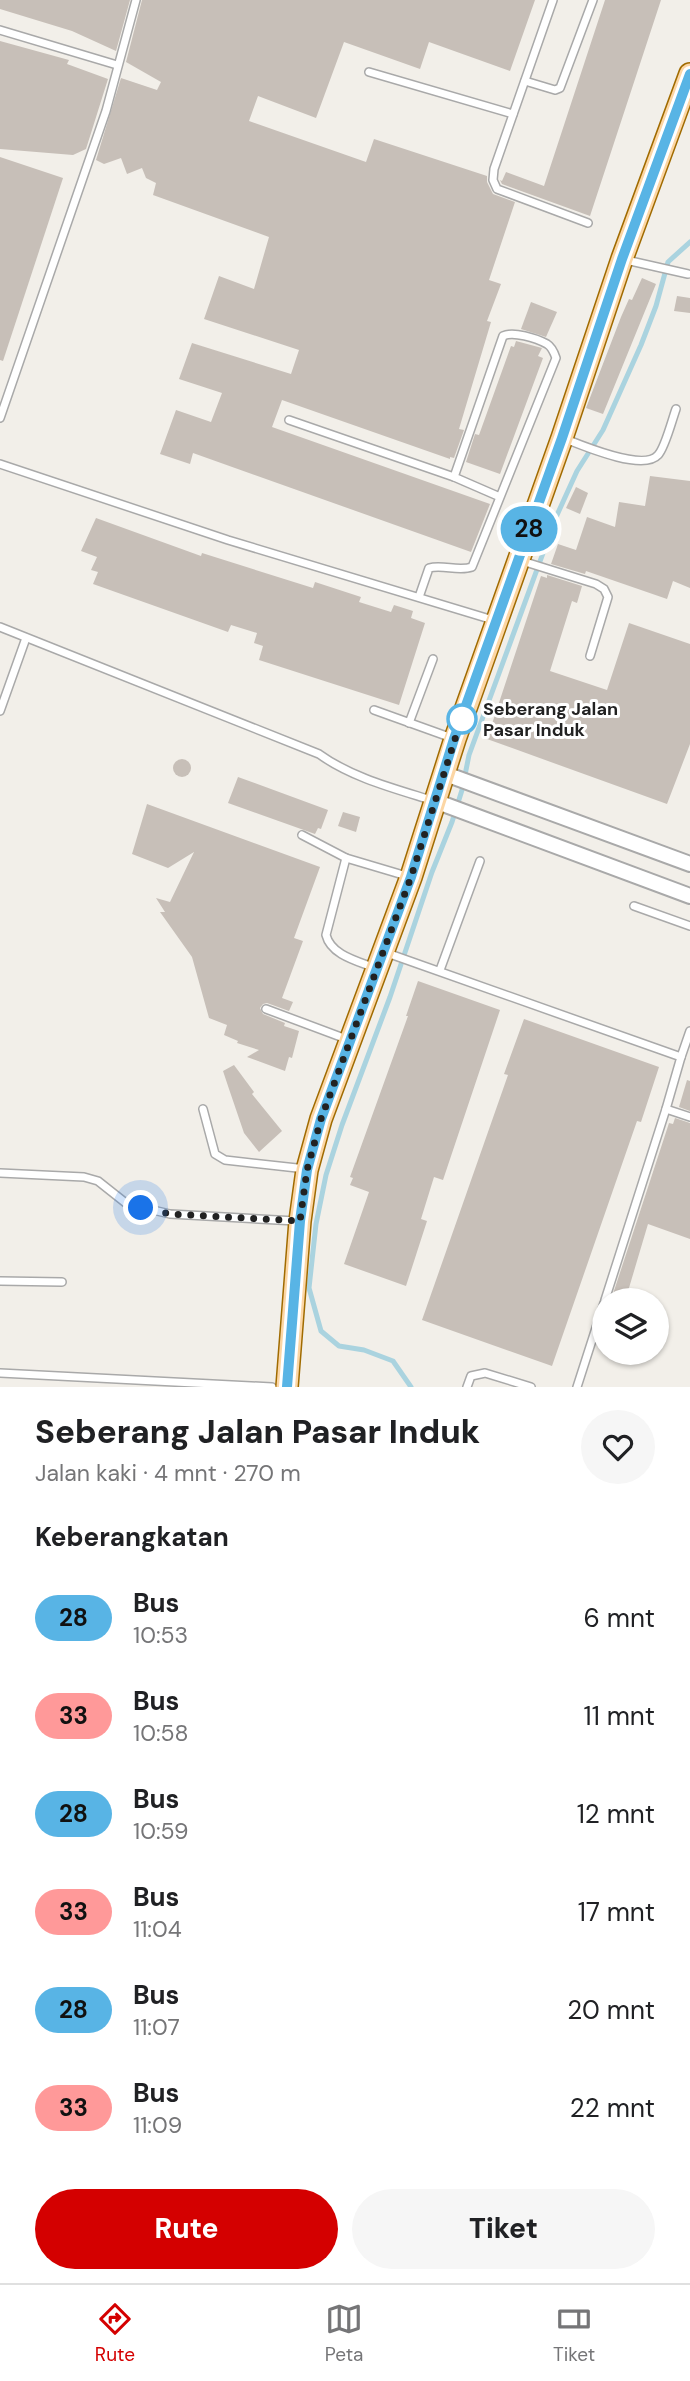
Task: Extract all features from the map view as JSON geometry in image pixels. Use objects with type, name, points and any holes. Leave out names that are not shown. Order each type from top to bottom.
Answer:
[{"type":"main road","points":[[287,1387],[300,1221],[307,1170],[321,1119],[385,959],[411,877],[450,807],[454,739],[496,621],[526,562],[571,441],[622,259],[690,74]]},
{"type":"street","points":[[451,776],[690,864]]},
{"type":"street","points":[[450,807],[690,896]]},
{"type":"lane","points":[[0,418],[106,111],[136,0]]},
{"type":"lane","points":[[553,0],[494,169],[494,185],[497,189],[588,223]]},
{"type":"lane","points":[[525,80],[555,90],[560,88],[593,0]]},
{"type":"lane","points":[[0,30],[117,65]]},
{"type":"lane","points":[[369,72],[513,114]]},
{"type":"lane","points":[[622,259],[689,273]]},
{"type":"lane","points":[[419,597],[429,568],[472,567],[556,358],[553,349],[547,344],[511,333],[503,336],[454,477]]},
{"type":"lane","points":[[571,441],[636,461],[650,460],[659,455],[676,409]]},
{"type":"lane","points":[[289,420],[454,477],[500,497]]},
{"type":"lane","points":[[0,464],[228,540],[496,621]]},
{"type":"lane","points":[[526,562],[596,584],[604,589],[608,597],[590,656]]},
{"type":"lane","points":[[0,627],[319,754],[334,765],[450,807]]},
{"type":"lane","points":[[0,711],[26,638]]},
{"type":"lane","points":[[409,723],[433,659]]},
{"type":"lane","points":[[374,710],[454,739]]},
{"type":"lane","points":[[302,835],[346,859],[411,877]]},
{"type":"lane","points":[[346,859],[326,935],[332,949],[385,959],[407,960],[440,970],[681,1058]]},
{"type":"lane","points":[[440,970],[480,861]]},
{"type":"lane","points":[[634,906],[690,926]]},
{"type":"lane","points":[[266,1009],[350,1041]]},
{"type":"lane","points":[[608,1288],[690,1031]]},
{"type":"lane","points":[[203,1109],[215,1154],[225,1160],[307,1170]]},
{"type":"lane","points":[[666,1109],[690,1117]]},
{"type":"lane","points":[[0,1173],[85,1177],[98,1181],[127,1204],[170,1214],[300,1221]]},
{"type":"lane","points":[[0,1281],[62,1282]]},
{"type":"lane","points":[[577,1387],[592,1340]]},
{"type":"lane","points":[[0,1373],[272,1387]]},
{"type":"lane","points":[[467,1387],[471,1376],[485,1373],[531,1387]]},
{"type":"building","points":[[0,0],[130,0],[116,51],[72,31],[0,9]]},
{"type":"building","points":[[142,0],[535,0],[510,71],[429,42],[420,69],[344,42],[316,118],[258,96],[249,121],[366,162],[374,139],[487,176],[493,194],[515,202],[489,280],[501,284],[487,321],[491,322],[459,429],[464,430],[454,458],[450,459],[282,400],[272,427],[490,504],[471,552],[193,453],[190,464],[160,454],[176,410],[211,422],[222,393],[179,379],[192,343],[291,374],[299,350],[204,319],[219,276],[254,289],[269,237],[153,195],[156,183],[146,178],[142,168],[127,174],[121,158],[104,164],[96,160],[121,78],[157,90],[161,82],[126,62]]},
{"type":"building","points":[[605,0],[661,0],[590,216],[502,184],[500,180],[502,181],[506,172],[544,186]]},
{"type":"building","points":[[0,41],[69,60],[67,64],[108,79],[86,149],[73,155],[0,149]]},
{"type":"building","points":[[0,157],[63,178],[3,361],[0,360]]},
{"type":"building","points":[[642,278],[656,284],[603,414],[586,408],[621,317]]},
{"type":"building","points":[[677,296],[690,298],[690,313],[674,311]]},
{"type":"building","points":[[531,302],[557,312],[546,337],[521,329]]},
{"type":"building","points":[[516,341],[542,348],[538,356],[543,358],[500,474],[466,462],[475,434],[479,435],[511,346],[514,347]]},
{"type":"building","points":[[650,476],[690,481],[690,588],[673,581],[667,599],[586,571],[585,574],[551,564],[558,544],[576,550],[587,517],[615,527],[619,502],[645,506]]},
{"type":"building","points":[[576,487],[588,493],[580,514],[566,508]]},
{"type":"building","points":[[96,518],[201,556],[202,553],[313,588],[315,582],[361,597],[359,602],[391,612],[394,605],[413,611],[411,618],[425,623],[399,705],[259,660],[263,646],[254,643],[257,633],[231,625],[228,632],[93,584],[98,572],[91,570],[97,557],[81,551]]},
{"type":"building","points":[[547,575],[582,586],[577,603],[572,601],[550,671],[607,690],[629,623],[690,644],[690,744],[667,804],[487,739],[541,576],[547,578]]},
{"type":"building","points":[[182,759],[188,762],[191,768],[188,774],[182,777],[176,774],[173,768],[176,762]]},
{"type":"building","points":[[238,777],[328,810],[321,829],[318,828],[315,834],[228,803]]},
{"type":"building","points":[[147,804],[320,867],[294,938],[303,941],[282,998],[293,1002],[289,1011],[267,1003],[260,1008],[263,1014],[299,1031],[292,1058],[289,1057],[285,1071],[247,1057],[259,1050],[237,1043],[238,1041],[224,1035],[227,1025],[209,1018],[192,957],[160,912],[165,912],[156,898],[170,902],[194,852],[168,868],[132,854]]},
{"type":"building","points":[[343,812],[360,817],[356,832],[338,826]]},
{"type":"building","points":[[418,981],[500,1010],[443,1180],[434,1177],[421,1219],[427,1221],[406,1286],[344,1264],[369,1192],[350,1185],[353,1178],[350,1177]]},
{"type":"building","points":[[524,1019],[659,1067],[641,1122],[637,1121],[552,1366],[422,1320],[508,1075],[504,1074]]},
{"type":"building","points":[[234,1065],[254,1092],[252,1094],[282,1131],[259,1152],[244,1133],[223,1071]]},
{"type":"building","points":[[687,1080],[690,1081],[690,1111],[679,1107]]},
{"type":"building","points":[[675,1118],[690,1123],[690,1239],[648,1224],[629,1288],[615,1288],[669,1123],[673,1124]]},
{"type":"waterway","points":[[411,1387],[393,1361],[364,1350],[339,1346],[321,1331],[309,1288],[316,1224],[326,1175],[452,822],[469,755],[557,515],[577,471],[603,430],[641,345],[656,306],[668,262],[690,242]]},
{"type":"bus line","name":"28","points":[[287,1387],[300,1221],[307,1170],[321,1119],[411,877],[454,739],[562,438],[622,259],[690,74]]},
{"type":"place","name":"Seberang Jalan Pasar Induk","points":[[462,719]]},
{"type":"route","points":[[141,1208],[170,1214],[300,1221],[307,1170],[321,1119],[411,877],[463,714],[462,719]]}]
